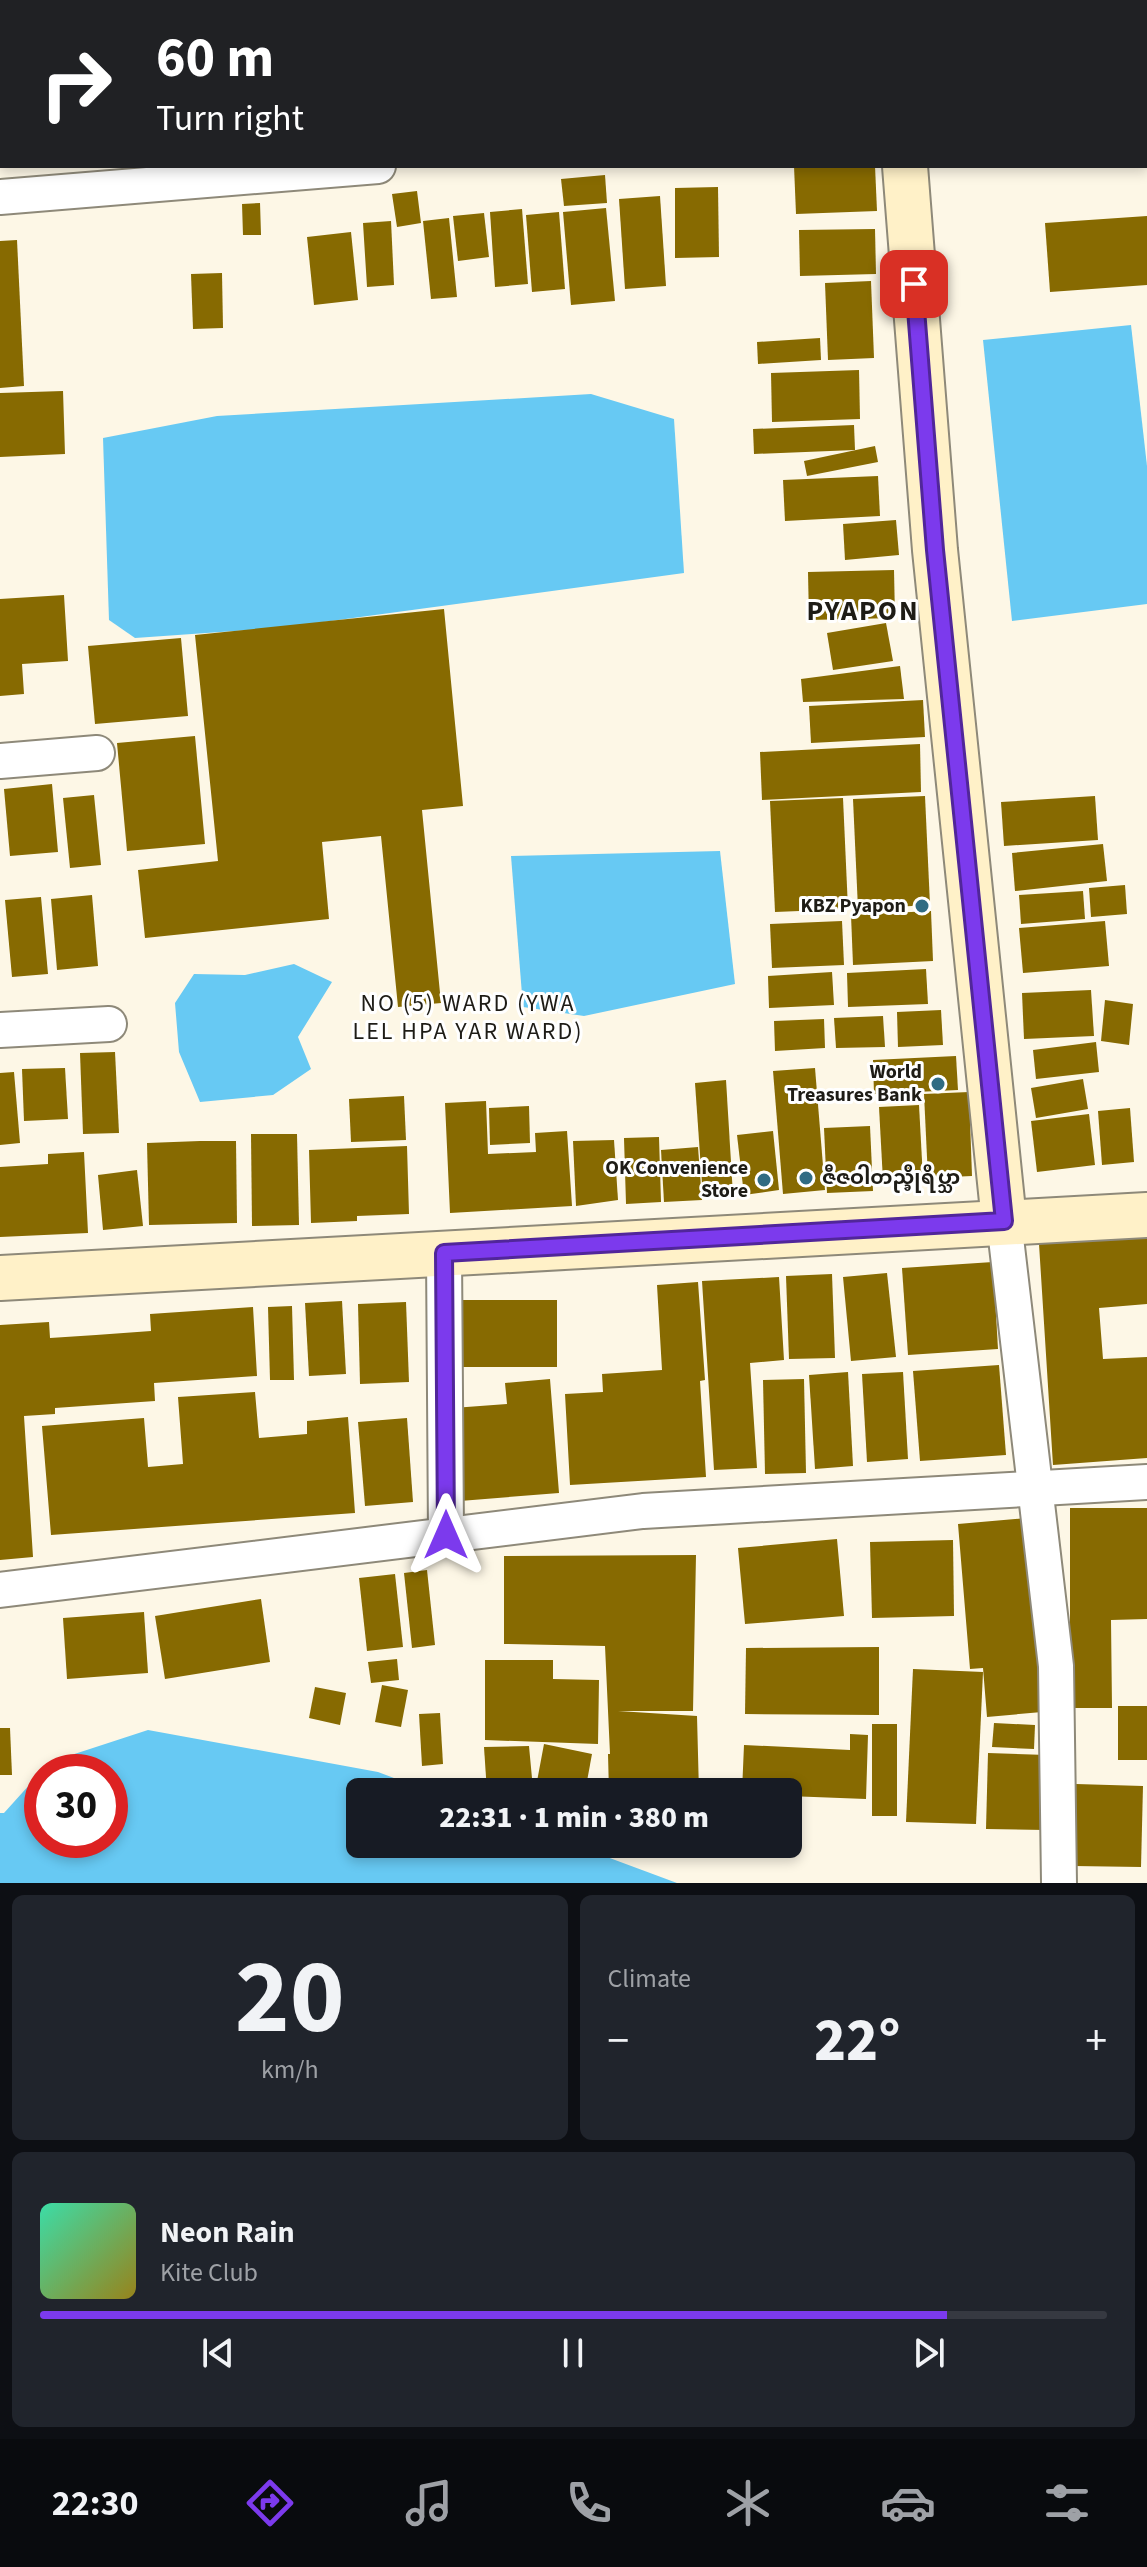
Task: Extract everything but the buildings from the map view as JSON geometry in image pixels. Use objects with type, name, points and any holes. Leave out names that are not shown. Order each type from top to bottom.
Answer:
[{"type":"main road","points":[[905,168],[935,550],[1004,1221]]},
{"type":"main road","points":[[0,1278],[1147,1215]]},
{"type":"street","points":[[0,197],[343,168]]},
{"type":"street","points":[[0,761],[97,753]]},
{"type":"street","points":[[0,1030],[109,1024]]},
{"type":"street","points":[[1004,1221],[1056,1666],[1059,1883]]},
{"type":"street","points":[[444,1253],[446,1535]]},
{"type":"street","points":[[0,1590],[643,1511],[1147,1482]]},
{"type":"water","points":[[1131,325],[1147,466],[1147,604],[1012,621],[983,340]]},
{"type":"water","points":[[591,394],[674,419],[684,573],[279,628],[135,638],[109,620],[103,438],[217,416]]},
{"type":"water","points":[[720,851],[735,984],[584,1016],[523,1007],[511,856]]},
{"type":"water","points":[[294,964],[332,982],[298,1037],[311,1069],[273,1095],[200,1102],[179,1052],[175,1003],[194,974],[245,975]]},
{"type":"water","points":[[148,1730],[378,1772],[394,1778],[346,1778],[346,1858],[610,1858],[677,1883],[0,1883],[0,1813],[4,1813],[24,1791],[24,1858],[128,1858],[128,1754],[74,1754]]},
{"type":"place","name":"KBZ Pyapon","points":[[922,906]]},
{"type":"place","name":"World Treasures Bank","points":[[938,1084]]},
{"type":"place","name":"ဇီဇဝါတည္ခိုရိပ္သာ","points":[[806,1178]]},
{"type":"place","name":"OK Convenience Store","points":[[764,1180]]},
{"type":"district","name":"PYAPON","points":[[863,611]]},
{"type":"district","name":"NO (5) WARD (YWA LEL HPA YAR WARD)","points":[[468,1017]]},
{"type":"route","points":[[446,1535],[444,1253],[1004,1221],[935,550],[914,284]]}]
